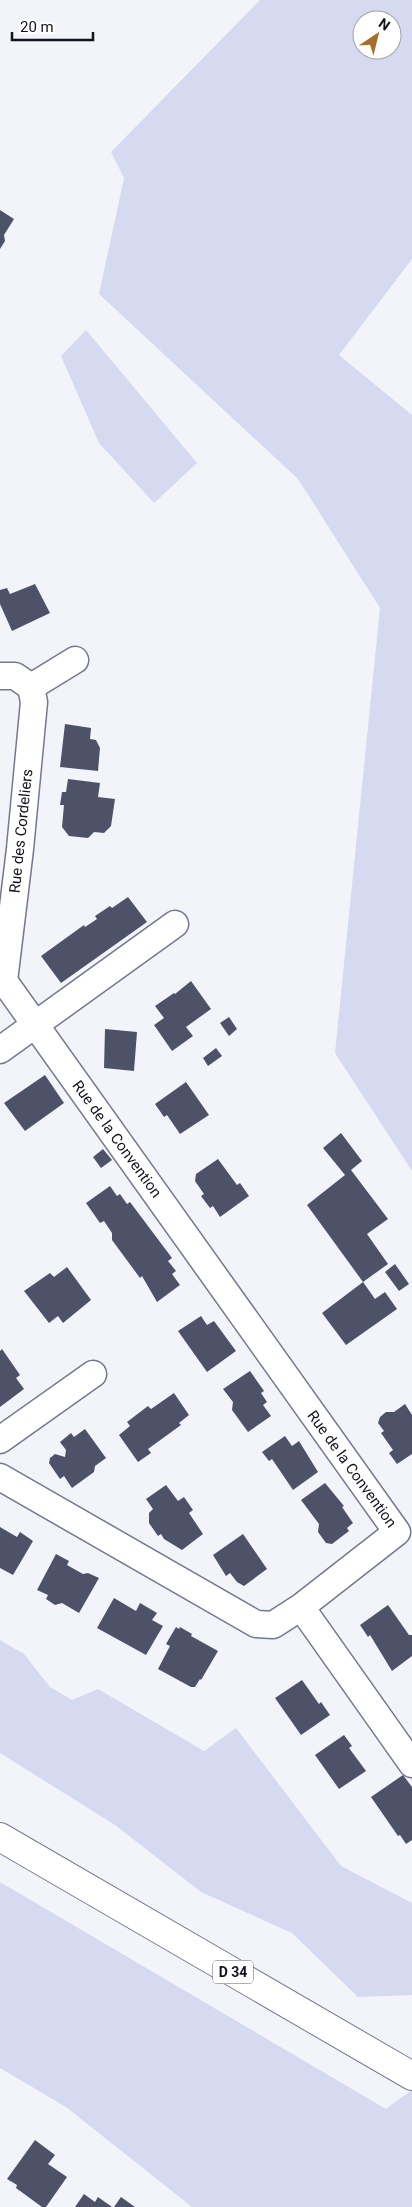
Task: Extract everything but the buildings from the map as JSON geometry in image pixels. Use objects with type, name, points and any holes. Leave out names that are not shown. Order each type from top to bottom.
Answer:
[{"type":"main road","name":"D 34","points":[[0,1837],[412,2076]]},
{"type":"main road","name":"D 34","points":[[0,1855],[18,1865],[54,1868]]},
{"type":"street","points":[[0,676],[14,676],[31,687],[75,660]]},
{"type":"street","name":"Rue des Cordeliers","points":[[31,687],[34,702],[20,849],[4,981],[36,1025]]},
{"type":"street","points":[[0,1050],[175,924]]},
{"type":"street","name":"Rue de la Convention","points":[[0,1478],[256,1624],[273,1625],[301,1607],[397,1532],[36,1025]]},
{"type":"street","points":[[0,1440],[93,1374]]},
{"type":"street","points":[[301,1607],[412,1764]]},
{"type":"shaded area","points":[[260,0],[412,0],[412,259],[339,355],[412,415],[412,1171],[335,1053],[380,608],[298,479],[99,294],[124,178],[111,152]]},
{"type":"shaded area","points":[[86,330],[197,463],[154,503],[99,443],[61,356]]},
{"type":"shaded area","points":[[0,1640],[24,1654],[50,1687],[72,1700],[98,1689],[204,1751],[236,1728],[341,1866],[412,1903],[412,1995],[358,1997],[292,1933],[201,1892],[115,1825],[0,1753]]},
{"type":"shaded area","points":[[0,1882],[386,2109],[412,2090],[412,2207],[192,2207],[66,2107],[0,2068]]}]
